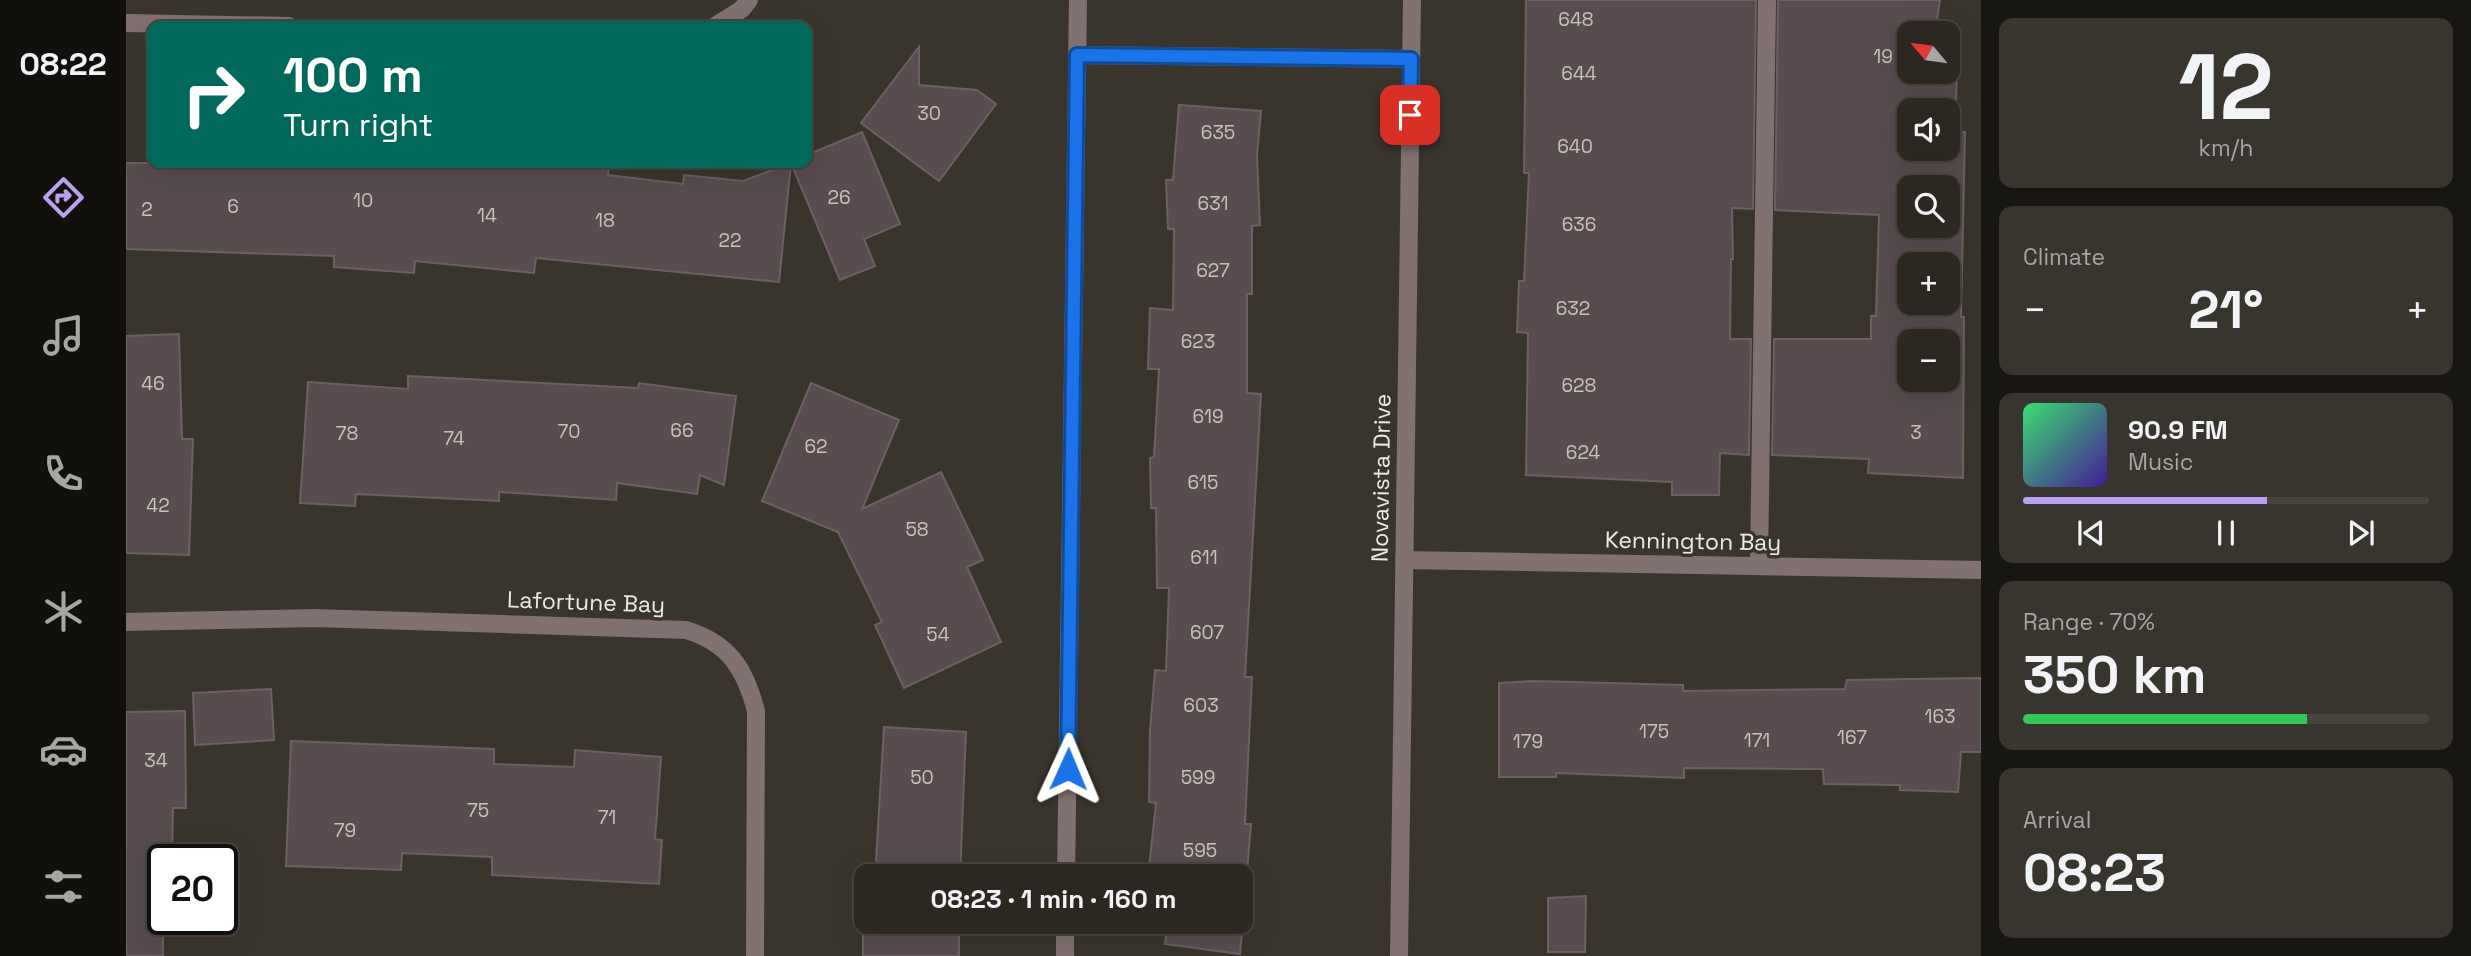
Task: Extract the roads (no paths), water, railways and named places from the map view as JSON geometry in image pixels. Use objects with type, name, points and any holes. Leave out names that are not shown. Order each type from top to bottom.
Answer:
[{"type":"street","points":[[723,21],[749,0]]},
{"type":"street","points":[[1066,864],[1078,0]]},
{"type":"street","name":"Novavista Drive","points":[[1399,956],[1412,0]]},
{"type":"street","points":[[1759,566],[1768,0]]},
{"type":"street","points":[[126,23],[147,23]]},
{"type":"street","points":[[1077,55],[1411,59]]},
{"type":"street","name":"Kennington Bay","points":[[1404,560],[1981,570]]},
{"type":"street","name":"Lafortune Bay","points":[[126,622],[315,618],[686,630],[705,636],[730,655],[740,668],[749,683],[756,711],[755,956]]},
{"type":"street","points":[[1065,934],[1065,956]]}]
